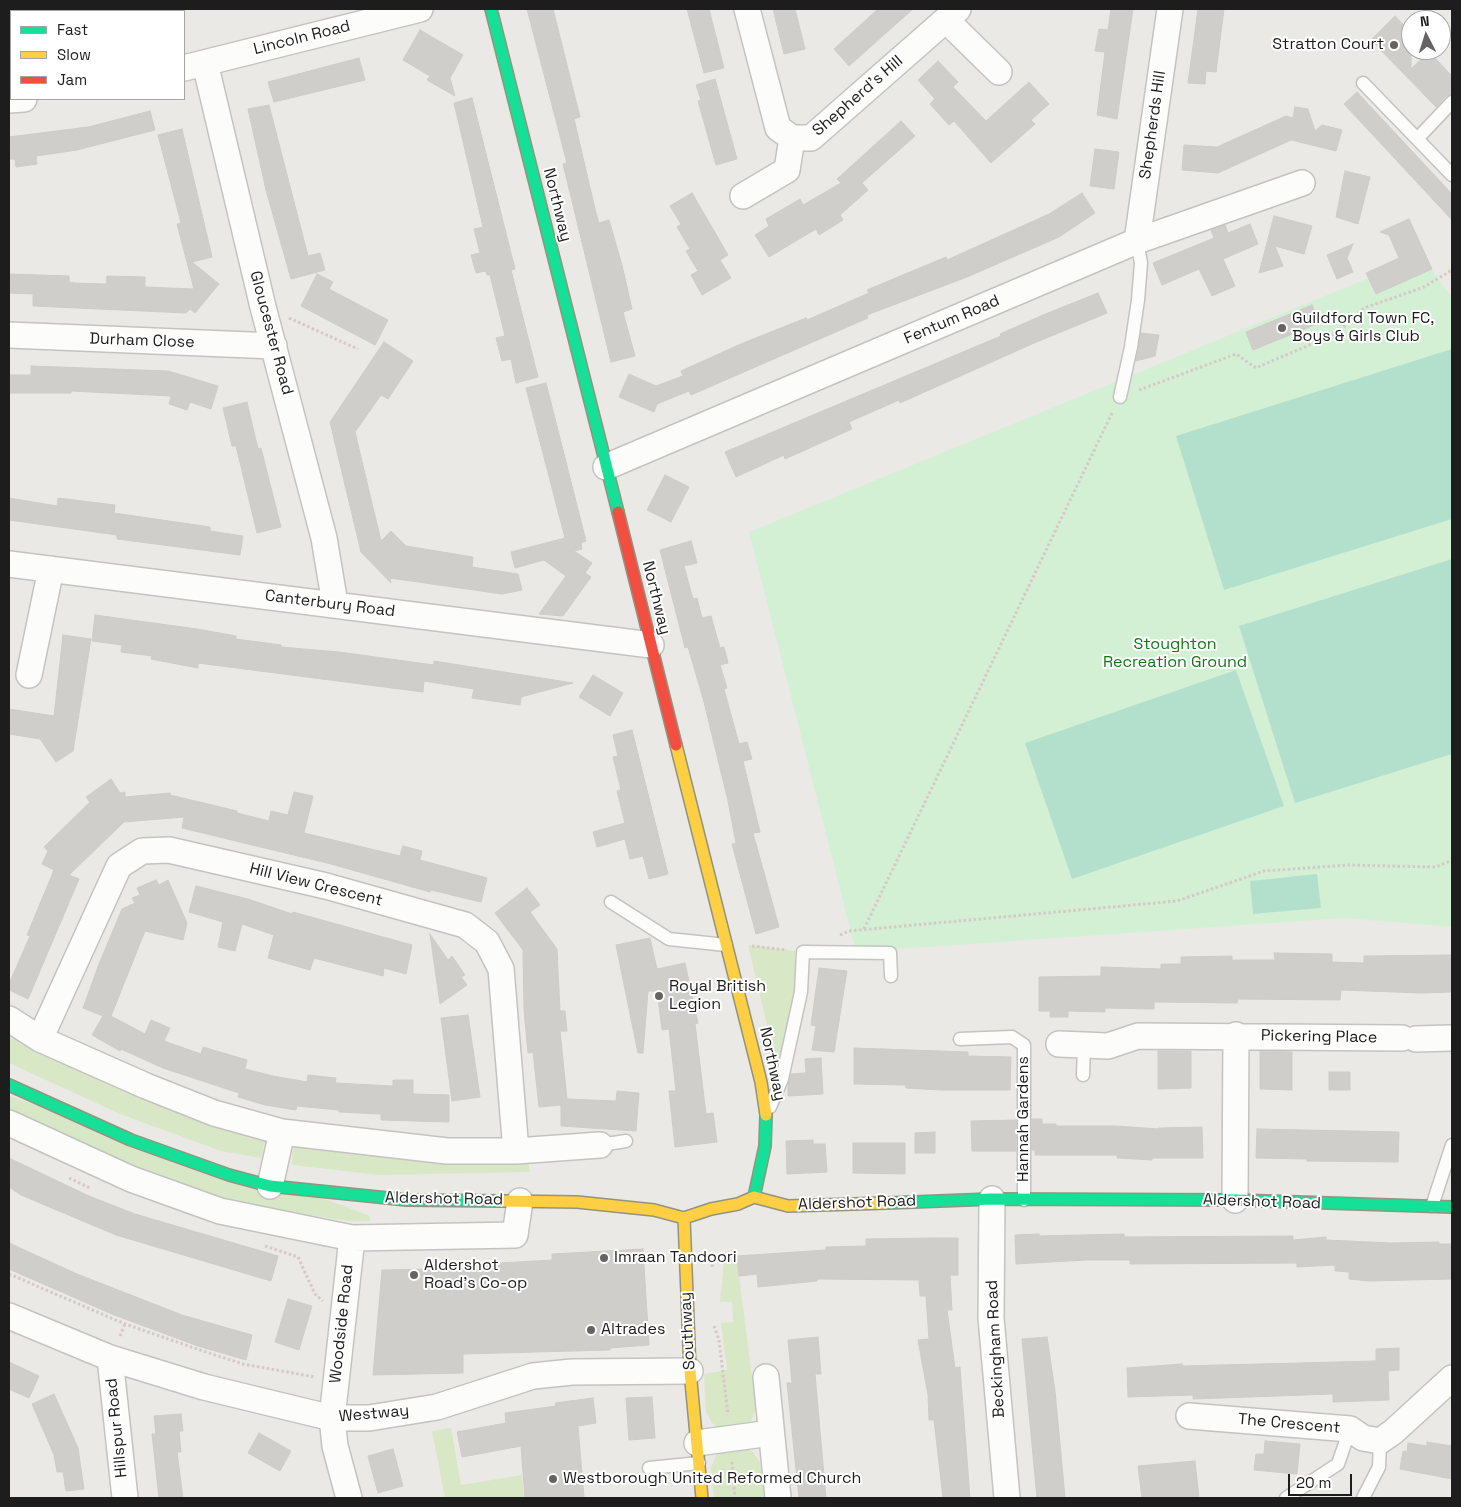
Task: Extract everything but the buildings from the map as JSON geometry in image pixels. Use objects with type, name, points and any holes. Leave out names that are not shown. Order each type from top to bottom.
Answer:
[{"type":"street","name":"Lincoln Road","points":[[194,65],[420,9]]},
{"type":"street","name":"Northway","points":[[491,9],[761,1082],[766,1116],[765,1146],[754,1197]]},
{"type":"street","name":"Shepherd's Hill","points":[[747,9],[778,128],[792,138],[811,138],[952,14]]},
{"type":"street","name":"Shepherds Hill","points":[[1137,241],[1170,9]]},
{"type":"street","points":[[952,14],[999,72]]},
{"type":"street","name":"Gloucester Road","points":[[194,65],[274,346],[324,538],[335,604]]},
{"type":"street","points":[[743,196],[787,170],[792,138]]},
{"type":"street","name":"Fentum Road","points":[[606,466],[1137,241],[1302,183]]},
{"type":"street","name":"Durham Close","points":[[9,335],[274,346]]},
{"type":"street","name":"Canterbury Road","points":[[9,564],[651,645]]},
{"type":"street","points":[[29,675],[51,569]]},
{"type":"street","name":"Hill View Crescent","points":[[40,1038],[119,866],[142,851],[169,850],[317,884],[465,925],[487,942],[500,969],[516,1151]]},
{"type":"street","points":[[9,1019],[40,1038],[92,1064],[214,1113],[282,1132],[447,1151],[516,1151],[600,1146]]},
{"type":"street","points":[[1235,1200],[1236,1035]]},
{"type":"street","name":"Pickering Place","points":[[1059,1044],[1108,1046],[1138,1036],[1236,1035],[1452,1038]]},
{"type":"street","name":"Aldershot Road","points":[[9,1085],[131,1140],[222,1173],[270,1186],[407,1200],[577,1202],[654,1210],[684,1218]]},
{"type":"street","points":[[9,1124],[131,1179],[220,1211],[352,1238],[515,1235],[520,1201]]},
{"type":"street","points":[[270,1186],[282,1132]]},
{"type":"street","points":[[684,1218],[711,1208],[738,1204],[754,1197]]},
{"type":"street","name":"Aldershot Road","points":[[754,1197],[788,1206],[992,1199],[1235,1200],[1452,1207]]},
{"type":"street","name":"Beckingham Road","points":[[992,1199],[991,1318],[1006,1498]]},
{"type":"street","name":"Southway","points":[[684,1218],[690,1371],[702,1498]]},
{"type":"street","name":"Woodside Road","points":[[349,1498],[335,1446],[332,1418],[352,1238]]},
{"type":"street","name":"Westway","points":[[9,1316],[110,1358],[204,1388],[332,1418],[369,1418],[428,1408],[533,1376],[572,1372],[690,1371]]},
{"type":"street","name":"Hillspur Road","points":[[110,1358],[125,1498]]},
{"type":"street","points":[[766,1377],[778,1498]]},
{"type":"street","points":[[1380,1441],[1400,1426],[1452,1378]]},
{"type":"street","name":"The Crescent","points":[[1189,1416],[1350,1429],[1363,1438],[1380,1441]]},
{"type":"street","points":[[698,1453],[730,1438],[771,1433]]},
{"type":"lane","points":[[1363,83],[1452,175]]},
{"type":"lane","points":[[1418,138],[1452,102]]},
{"type":"lane","points":[[1120,397],[1132,347],[1138,300],[1141,263],[1137,241]]},
{"type":"lane","points":[[611,902],[669,939],[726,945]]},
{"type":"lane","points":[[766,1116],[782,1078],[801,992],[803,952],[890,953],[891,976]]},
{"type":"lane","name":"Hannah Gardens","points":[[960,1039],[1012,1037],[1024,1044],[1024,1200]]},
{"type":"lane","points":[[1083,1075],[1084,1045]]},
{"type":"lane","points":[[600,1146],[626,1141]]},
{"type":"lane","points":[[1432,1206],[1452,1145]]},
{"type":"lane","points":[[1286,1498],[1338,1464],[1350,1429]]},
{"type":"lane","points":[[1363,1498],[1379,1467],[1380,1441]]},
{"type":"lane","points":[[649,1468],[698,1453]]},
{"type":"path","points":[[864,929],[1120,397],[1236,354],[1256,368],[1336,333],[1364,308],[1424,287],[1452,270]]},
{"type":"path","points":[[263,307],[358,349]]},
{"type":"path","points":[[726,945],[742,944],[803,952],[849,931],[1177,901],[1264,871],[1348,864],[1436,867],[1452,860]]},
{"type":"path","points":[[711,1277],[714,1254]]},
{"type":"path","points":[[9,1274],[125,1324],[203,1351],[243,1364],[324,1378]]},
{"type":"path","points":[[713,1323],[721,1355],[735,1498]]},
{"type":"green space","name":"Stoughton Recreation Ground","points":[[1422,256],[1452,298],[1452,927],[1344,918],[856,952],[749,532]]},
{"type":"green space","points":[[1452,349],[1452,519],[1224,590],[1176,436]]},
{"type":"green space","points":[[1452,559],[1452,754],[1295,803],[1239,626]]},
{"type":"green space","points":[[1236,670],[1284,806],[1072,879],[1025,743]]},
{"type":"green space","points":[[1317,874],[1321,908],[1253,914],[1250,881]]},
{"type":"green space","points":[[748,945],[795,951],[796,989],[777,1067]]},
{"type":"green space","points":[[9,1025],[266,1138],[261,1158],[221,1151],[120,1114],[9,1063]]},
{"type":"green space","points":[[9,1096],[336,1203],[370,1216],[370,1221],[349,1221],[245,1205],[167,1182],[82,1148],[9,1110]]},
{"type":"green space","points":[[293,1138],[528,1160],[530,1172],[379,1175],[292,1165]]},
{"type":"green space","points":[[725,1252],[736,1252],[756,1408],[751,1421],[737,1429],[722,1429],[712,1423],[706,1412],[704,1374],[727,1370],[721,1323],[733,1322],[732,1302],[720,1302]]},
{"type":"green space","points":[[451,1428],[461,1485],[522,1475],[524,1498],[445,1498],[432,1431]]},
{"type":"green space","points":[[740,1446],[753,1452],[760,1462],[764,1498],[714,1498],[711,1467],[716,1455],[725,1448]]},
{"type":"traffic: fast","points":[[491,9],[618,512]]},
{"type":"traffic: fast","points":[[9,1085],[131,1140],[229,1175],[270,1186],[407,1200],[501,1201]]},
{"type":"traffic: fast","points":[[754,1197],[765,1146],[766,1115]]},
{"type":"traffic: fast","points":[[887,1203],[992,1199],[1235,1200],[1452,1207]]},
{"type":"traffic: slow","points":[[676,745],[761,1082],[766,1115]]},
{"type":"traffic: slow","points":[[501,1201],[577,1202],[654,1210],[684,1218],[711,1209],[738,1204],[754,1197],[788,1206],[887,1203]]},
{"type":"traffic: slow","points":[[684,1218],[690,1371],[702,1498]]},
{"type":"traffic: jam","points":[[618,512],[676,745]]},
{"type":"place","name":"Stratton Court","points":[[1394,45]]},
{"type":"place","name":"Guildford Town FC, Boys & Girls Club","points":[[1282,328]]},
{"type":"place","name":"Royal British Legion","points":[[659,996]]},
{"type":"place","name":"Imraan Tandoori","points":[[604,1258]]},
{"type":"place","name":"Aldershot Road's Co-op","points":[[414,1275]]},
{"type":"place","name":"Altrades","points":[[591,1330]]},
{"type":"place","name":"Westborough United Reformed Church","points":[[553,1479]]}]
